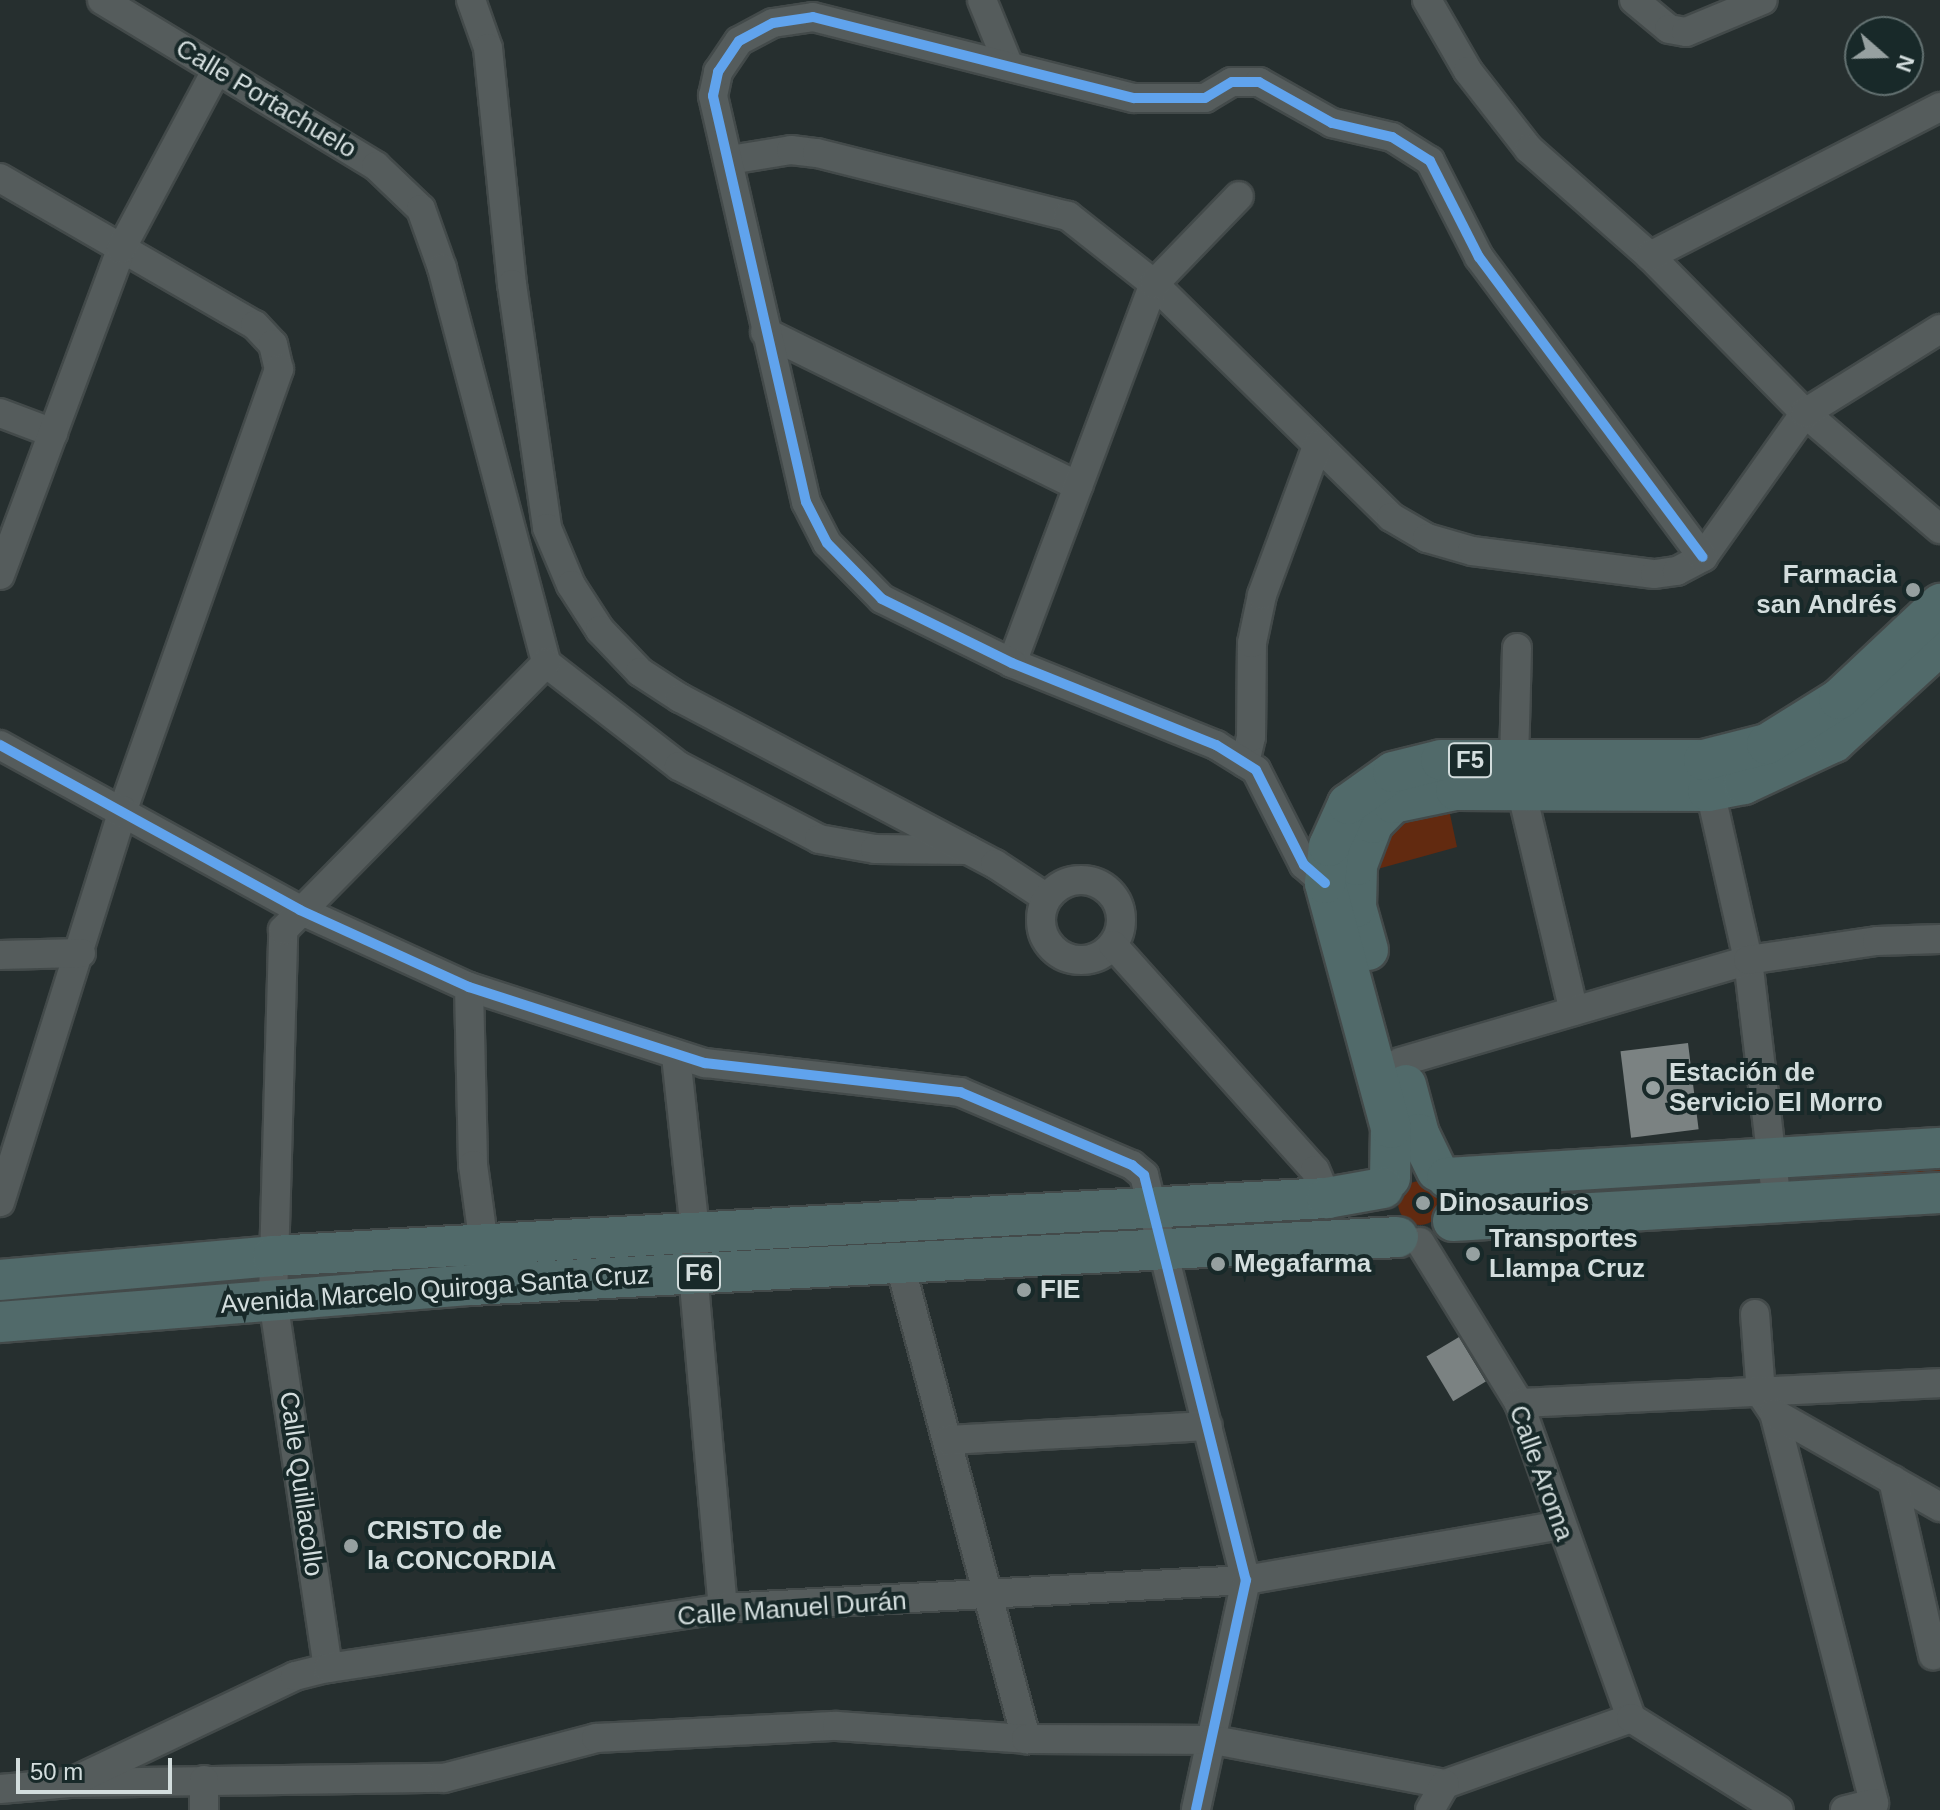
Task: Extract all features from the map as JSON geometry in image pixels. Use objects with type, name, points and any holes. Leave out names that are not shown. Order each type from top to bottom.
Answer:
[{"type":"highway","name":"F5","points":[[1706,776],[1801,727],[1839,699],[1940,604]]},
{"type":"highway","name":"F5","points":[[1409,1240],[1383,1221],[1391,1128],[1337,901],[1373,823],[1393,803],[1517,775],[1706,776],[1744,784],[1808,758],[1858,721],[1940,645]]},
{"type":"highway","name":"F5","points":[[1337,901],[1400,1062],[1419,1134],[1456,1198],[1453,1221]]},
{"type":"highway","points":[[1387,1183],[1413,1166],[1442,1174],[1940,1148]]},
{"type":"highway","name":"Avenida Marcelo Quiroga Santa Cruz","points":[[0,1280],[273,1256],[1327,1198],[1387,1183]]},
{"type":"highway","points":[[1409,1240],[1439,1236],[1453,1221],[1940,1193]]},
{"type":"highway","name":"Avenida Marcelo Quiroga Santa Cruz","points":[[0,1322],[273,1299],[899,1261],[1164,1247],[1409,1240]]},
{"type":"street","points":[[471,0],[488,48],[512,284],[547,528],[571,585],[600,630],[640,672],[680,698],[968,850],[1047,898]]},
{"type":"street","points":[[982,0],[1009,66]]},
{"type":"street","points":[[1427,0],[1468,71],[1529,149],[1650,256],[1805,413],[1940,529]]},
{"type":"street","points":[[1634,0],[1658,11],[1686,32],[1763,0]]},
{"type":"street","name":"Calle Portachuelo","points":[[113,2],[376,166],[421,209],[442,268],[546,663]]},
{"type":"street","points":[[1337,901],[1304,865],[1256,770],[1154,718],[1012,663],[882,599],[827,543],[806,502],[713,96],[718,72],[739,41],[773,23],[813,17],[846,22],[1134,98],[1167,101],[1205,98],[1232,82],[1259,82],[1300,109],[1332,123],[1392,137],[1430,161],[1479,257],[1703,557]]},
{"type":"street","points":[[0,575],[121,249],[217,69]]},
{"type":"street","points":[[1650,256],[1940,107]]},
{"type":"street","points":[[730,160],[791,150],[817,153],[1068,216],[1154,284],[1391,517],[1449,546],[1655,574],[1677,571],[1703,557],[1805,413],[1940,329]]},
{"type":"street","points":[[0,178],[255,325],[273,344],[279,369],[123,810],[81,953],[0,1202]]},
{"type":"street","points":[[1012,663],[1154,284],[1239,196]]},
{"type":"street","points":[[765,332],[1078,486]]},
{"type":"street","points":[[0,413],[53,433]]},
{"type":"street","points":[[1245,763],[1251,737],[1252,643],[1262,595],[1317,446]]},
{"type":"street","points":[[1517,648],[1517,775],[1574,1011]]},
{"type":"street","points":[[546,663],[679,766],[819,839],[875,849],[968,850]]},
{"type":"street","name":"Calle Quillacollo","points":[[328,1668],[273,1299],[283,930],[546,663]]},
{"type":"street","points":[[0,745],[300,910],[469,987],[676,1056],[960,1092],[1132,1165],[1144,1175],[1246,1580],[1214,1740],[1196,1810]]},
{"type":"street","points":[[1706,776],[1748,960],[1767,1158],[1777,1203]]},
{"type":"street","points":[[1080,879],[1105,887],[1120,907],[1120,933],[1113,945],[1091,959],[1064,957],[1053,949],[1041,924],[1047,898],[1067,882],[1080,879]]},
{"type":"street","points":[[1400,1062],[1748,960],[1877,941],[1940,939]]},
{"type":"street","points":[[1113,945],[1315,1170],[1327,1198]]},
{"type":"street","points":[[0,955],[81,953]]},
{"type":"street","points":[[469,987],[473,1165],[484,1245]]},
{"type":"street","points":[[676,1056],[695,1231],[693,1273],[723,1608]]},
{"type":"street","name":"Calle Aroma","points":[[1409,1240],[1519,1403],[1631,1718]]},
{"type":"street","points":[[899,1261],[1026,1739]]},
{"type":"street","points":[[1755,1314],[1768,1404],[1874,1803],[1845,1810]]},
{"type":"street","points":[[1519,1403],[1768,1404],[1940,1383]]},
{"type":"street","points":[[1768,1404],[1940,1507]]},
{"type":"street","points":[[948,1440],[1208,1426]]},
{"type":"street","points":[[1893,1480],[1933,1655]]},
{"type":"street","name":"Calle Manuel Durán","points":[[0,1789],[70,1783],[295,1676],[328,1668],[723,1608],[988,1598],[1246,1580],[1560,1525]]},
{"type":"street","points":[[70,1783],[444,1778],[596,1738],[837,1726],[1026,1739],[1214,1740],[1445,1784],[1631,1718],[1779,1810]]},
{"type":"street","points":[[204,1780],[204,1810]]},
{"type":"street","points":[[1430,1810],[1445,1784]]},
{"type":"shaded area","points":[[1448,805],[1457,847],[1374,870],[1375,855],[1397,821]]},
{"type":"shaded area","points":[[1805,1162],[1940,1162],[1940,1178],[1805,1178]]},
{"type":"shaded area","points":[[1717,1176],[1718,1191],[1497,1206],[1496,1191]]},
{"type":"shaded area","points":[[1420,1181],[1435,1188],[1442,1203],[1435,1218],[1420,1225],[1405,1218],[1398,1203],[1405,1188]]},
{"type":"building","points":[[1688,1043],[1699,1129],[1631,1138],[1621,1051]]},
{"type":"building","points":[[1459,1337],[1486,1382],[1453,1401],[1426,1357]]},
{"type":"cycle path","points":[[1325,883],[1304,865],[1256,770],[1216,745],[1012,663],[882,599],[827,543],[806,502],[713,96],[718,72],[739,41],[773,23],[813,17],[1134,98],[1205,98],[1232,82],[1259,82],[1332,123],[1392,137],[1430,161],[1479,257],[1703,557]]},
{"type":"cycle path","points":[[0,745],[300,910],[469,987],[705,1063],[960,1092],[1132,1165],[1144,1175],[1246,1580],[1196,1810]]},
{"type":"place","name":"Farmacia san Andrés","points":[[1913,590]]},
{"type":"place","name":"Estación de Servicio El Morro","points":[[1653,1088]]},
{"type":"place","name":"Dinosaurios","points":[[1423,1203]]},
{"type":"place","name":"Transportes Llampa Cruz","points":[[1473,1254]]},
{"type":"place","name":"Megafarma","points":[[1218,1264]]},
{"type":"place","name":"FIE","points":[[1024,1290]]},
{"type":"place","name":"CRISTO de la CONCORDIA","points":[[351,1546]]}]
